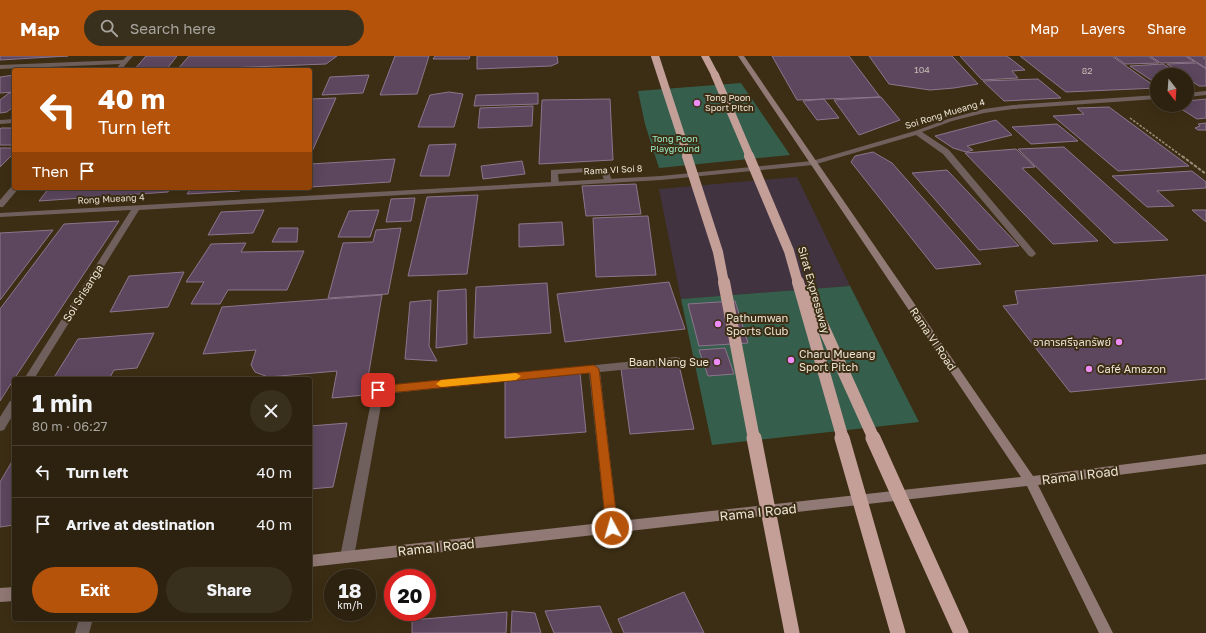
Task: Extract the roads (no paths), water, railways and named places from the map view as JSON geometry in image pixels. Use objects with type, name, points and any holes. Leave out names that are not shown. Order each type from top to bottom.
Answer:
[{"type":"highway","points":[[655,56],[718,252],[792,633]]},
{"type":"highway","name":"Sirat Expressway","points":[[705,56],[710,62],[789,252],[898,633]]},
{"type":"highway","points":[[789,252],[961,633]]},
{"type":"main road","name":"Rama VI Road","points":[[740,56],[1030,481],[1106,633]]},
{"type":"main road","name":"Rama I Road","points":[[312,561],[1030,481],[1206,459]]},
{"type":"main road","points":[[0,595],[12,594]]},
{"type":"street","points":[[120,68],[130,56]]},
{"type":"street","points":[[0,67],[125,62]]},
{"type":"street","points":[[1194,94],[1206,93]]},
{"type":"street","name":"Soi Rong Mueang 4","points":[[814,163],[917,132],[950,120],[984,111],[1013,107],[1150,97]]},
{"type":"street","points":[[0,122],[12,121]]},
{"type":"street","points":[[917,132],[946,152],[1032,254]]},
{"type":"street","name":"Rama VI Soi 8","points":[[414,192],[660,178],[814,163]]},
{"type":"street","points":[[555,184],[554,172],[604,169],[608,181]]},
{"type":"street","points":[[0,205],[13,190]]},
{"type":"street","name":"Rong Mueang 4","points":[[0,215],[414,192]]},
{"type":"street","name":"Soi Srisanga","points":[[31,377],[136,208]]},
{"type":"street","points":[[347,557],[378,390],[676,361]]},
{"type":"street","points":[[594,369],[612,528]]},
{"type":"street","points":[[0,427],[12,407]]},
{"type":"street","points":[[82,633],[85,621]]},
{"type":"place","name":"Tong Poon Sport Pitch","points":[[697,103]]},
{"type":"place","name":"Pathumwan Sports Club","points":[[718,324]]},
{"type":"place","name":"อาคารศรีจุลทรัพย์","points":[[1119,342]]},
{"type":"place","name":"Charu Mueang Sport Pitch","points":[[791,360]]},
{"type":"place","name":"Baan Nang Sue","points":[[717,362]]},
{"type":"place","name":"Café Amazon","points":[[1089,369]]},
{"type":"park label","name":"Tong Poon Playground","points":[[675,144]]}]
